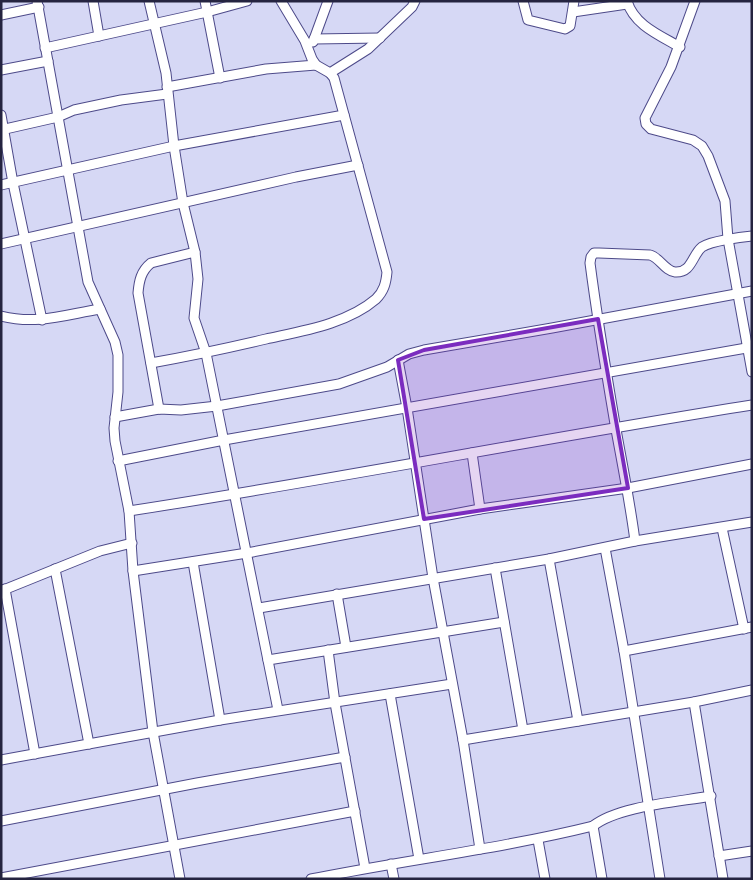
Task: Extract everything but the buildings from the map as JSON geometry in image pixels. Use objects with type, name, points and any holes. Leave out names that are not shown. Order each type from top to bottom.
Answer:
[{"type":"street","points":[[93,1],[99,36]]},
{"type":"street","points":[[149,1],[166,73],[174,146],[183,202],[195,252],[198,279],[194,318],[206,353],[259,608],[278,710]]},
{"type":"street","points":[[205,1],[220,78]]},
{"type":"street","points":[[46,48],[207,12],[247,1]]},
{"type":"street","points":[[151,363],[206,353],[324,326],[361,310],[377,298],[386,285],[387,272],[334,78],[316,64],[309,54],[305,41],[281,1]]},
{"type":"street","points":[[309,54],[328,1]]},
{"type":"street","points":[[330,73],[355,58],[380,38],[412,7],[415,1]]},
{"type":"street","points":[[524,1],[528,20],[562,29],[570,26],[574,1]]},
{"type":"street","points":[[695,1],[680,46],[665,80],[648,110],[646,124],[651,129],[693,140],[702,146],[708,156],[725,201],[728,239],[752,372]]},
{"type":"street","points":[[573,12],[627,2],[632,14],[641,24],[680,46]]},
{"type":"street","points":[[1,15],[38,4],[88,282],[115,342],[118,355],[118,392],[114,428],[118,461],[129,511],[133,571],[153,732],[180,879]]},
{"type":"street","points":[[314,39],[380,38]]},
{"type":"street","points":[[1,70],[48,61]]},
{"type":"street","points":[[2,129],[58,117],[74,110],[220,78],[266,69],[316,64]]},
{"type":"street","points":[[1,115],[2,129],[42,320]]},
{"type":"street","points":[[1,185],[174,146],[344,115]]},
{"type":"street","points":[[1,244],[183,202],[358,165]]},
{"type":"street","points":[[635,541],[628,488],[606,372],[590,257],[594,253],[650,255],[654,256],[671,271],[680,272],[688,267],[701,248],[728,239],[752,236]]},
{"type":"street","points":[[159,409],[138,293],[139,283],[142,272],[151,262],[195,252]]},
{"type":"street","points":[[115,418],[159,409],[181,410],[217,406],[338,384],[387,367],[409,354],[424,350],[752,291]]},
{"type":"street","points":[[1,316],[23,320],[42,320],[100,309]]},
{"type":"street","points":[[118,461],[224,440],[749,347]]},
{"type":"street","points":[[398,360],[433,578],[480,849]]},
{"type":"street","points":[[129,511],[752,404]]},
{"type":"street","points":[[472,453],[480,509]]},
{"type":"street","points":[[133,571],[247,553],[480,509],[628,488],[752,464]]},
{"type":"street","points":[[259,608],[549,559],[635,541],[752,522]]},
{"type":"street","points":[[624,651],[748,628],[722,528]]},
{"type":"street","points":[[35,754],[3,590],[100,551],[132,543]]},
{"type":"street","points":[[604,548],[624,651],[660,879]]},
{"type":"street","points":[[549,559],[578,721]]},
{"type":"street","points":[[193,562],[220,720]]},
{"type":"street","points":[[495,568],[523,730]]},
{"type":"street","points":[[54,569],[89,744]]},
{"type":"street","points":[[337,594],[346,647]]},
{"type":"street","points":[[268,660],[504,622]]},
{"type":"street","points":[[328,650],[335,703],[365,868]]},
{"type":"street","points":[[1,760],[278,710],[335,703],[452,684]]},
{"type":"street","points":[[462,740],[752,691]]},
{"type":"street","points":[[390,694],[419,859]]},
{"type":"street","points":[[694,702],[723,879]]},
{"type":"street","points":[[1,821],[345,756]]},
{"type":"street","points":[[311,879],[365,868],[538,840],[593,826],[600,820],[625,810],[710,796]]},
{"type":"street","points":[[1,878],[355,811]]},
{"type":"street","points":[[593,826],[602,879]]},
{"type":"street","points":[[538,840],[545,879]]},
{"type":"street","points":[[720,856],[752,851]]},
{"type":"street","points":[[391,864],[394,879]]},
{"type":"highlighted area","points":[[598,319],[628,488],[424,519],[398,360],[424,350]]}]
